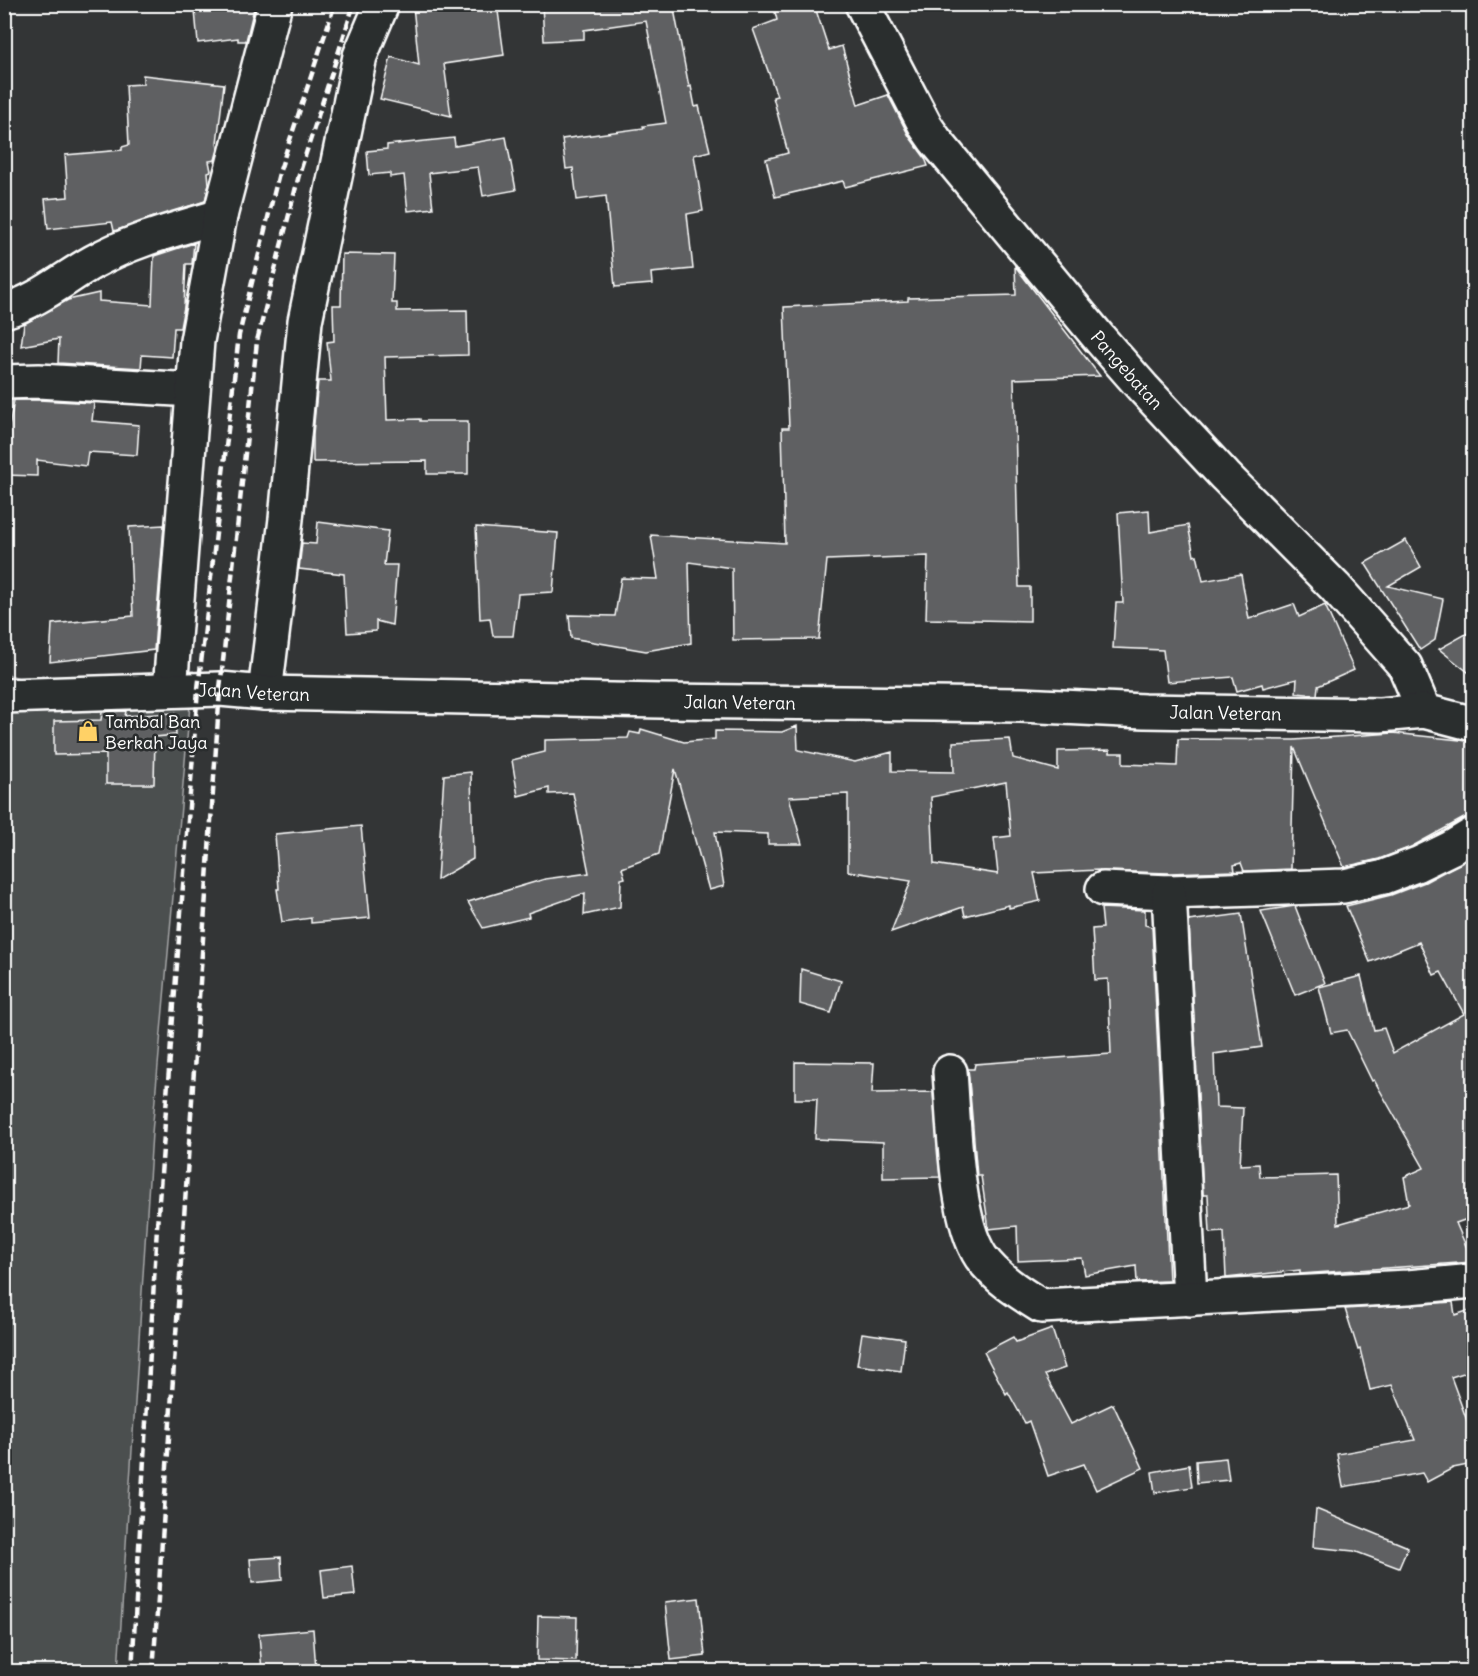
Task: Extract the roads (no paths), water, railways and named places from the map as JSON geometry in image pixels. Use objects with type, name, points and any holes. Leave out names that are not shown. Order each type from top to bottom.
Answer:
[{"type":"main road","points":[[170,690],[197,341],[220,216],[275,4]]},
{"type":"main road","points":[[266,693],[305,321],[360,56],[382,4]]},
{"type":"main road","name":"Pangebatan","points":[[862,4],[935,140],[1136,380],[1225,476],[1335,586],[1405,666],[1424,711]]},
{"type":"main road","points":[[4,311],[33,300],[108,255],[157,235],[220,216]]},
{"type":"main road","points":[[4,382],[39,381],[193,390]]},
{"type":"main road","name":"Jalan Veteran","points":[[4,696],[220,689],[266,693],[661,701],[1021,705],[1144,711],[1368,715],[1424,711],[1473,724]]},
{"type":"main road","points":[[1102,889],[1169,892],[1344,886],[1384,877],[1418,864],[1473,834]]},
{"type":"main road","points":[[1169,892],[1190,1299]]},
{"type":"main road","points":[[950,1072],[962,1200],[972,1238],[981,1257],[998,1276],[1041,1306],[1408,1287],[1473,1281]]},
{"type":"railway","points":[[132,1672],[157,1227],[198,689],[239,335],[279,173],[335,4]]},
{"type":"railway","points":[[153,1672],[220,689],[257,341],[299,175],[354,4]]},
{"type":"place","name":"Tambal Ban Berkah Jaya","points":[[88,731]]}]
